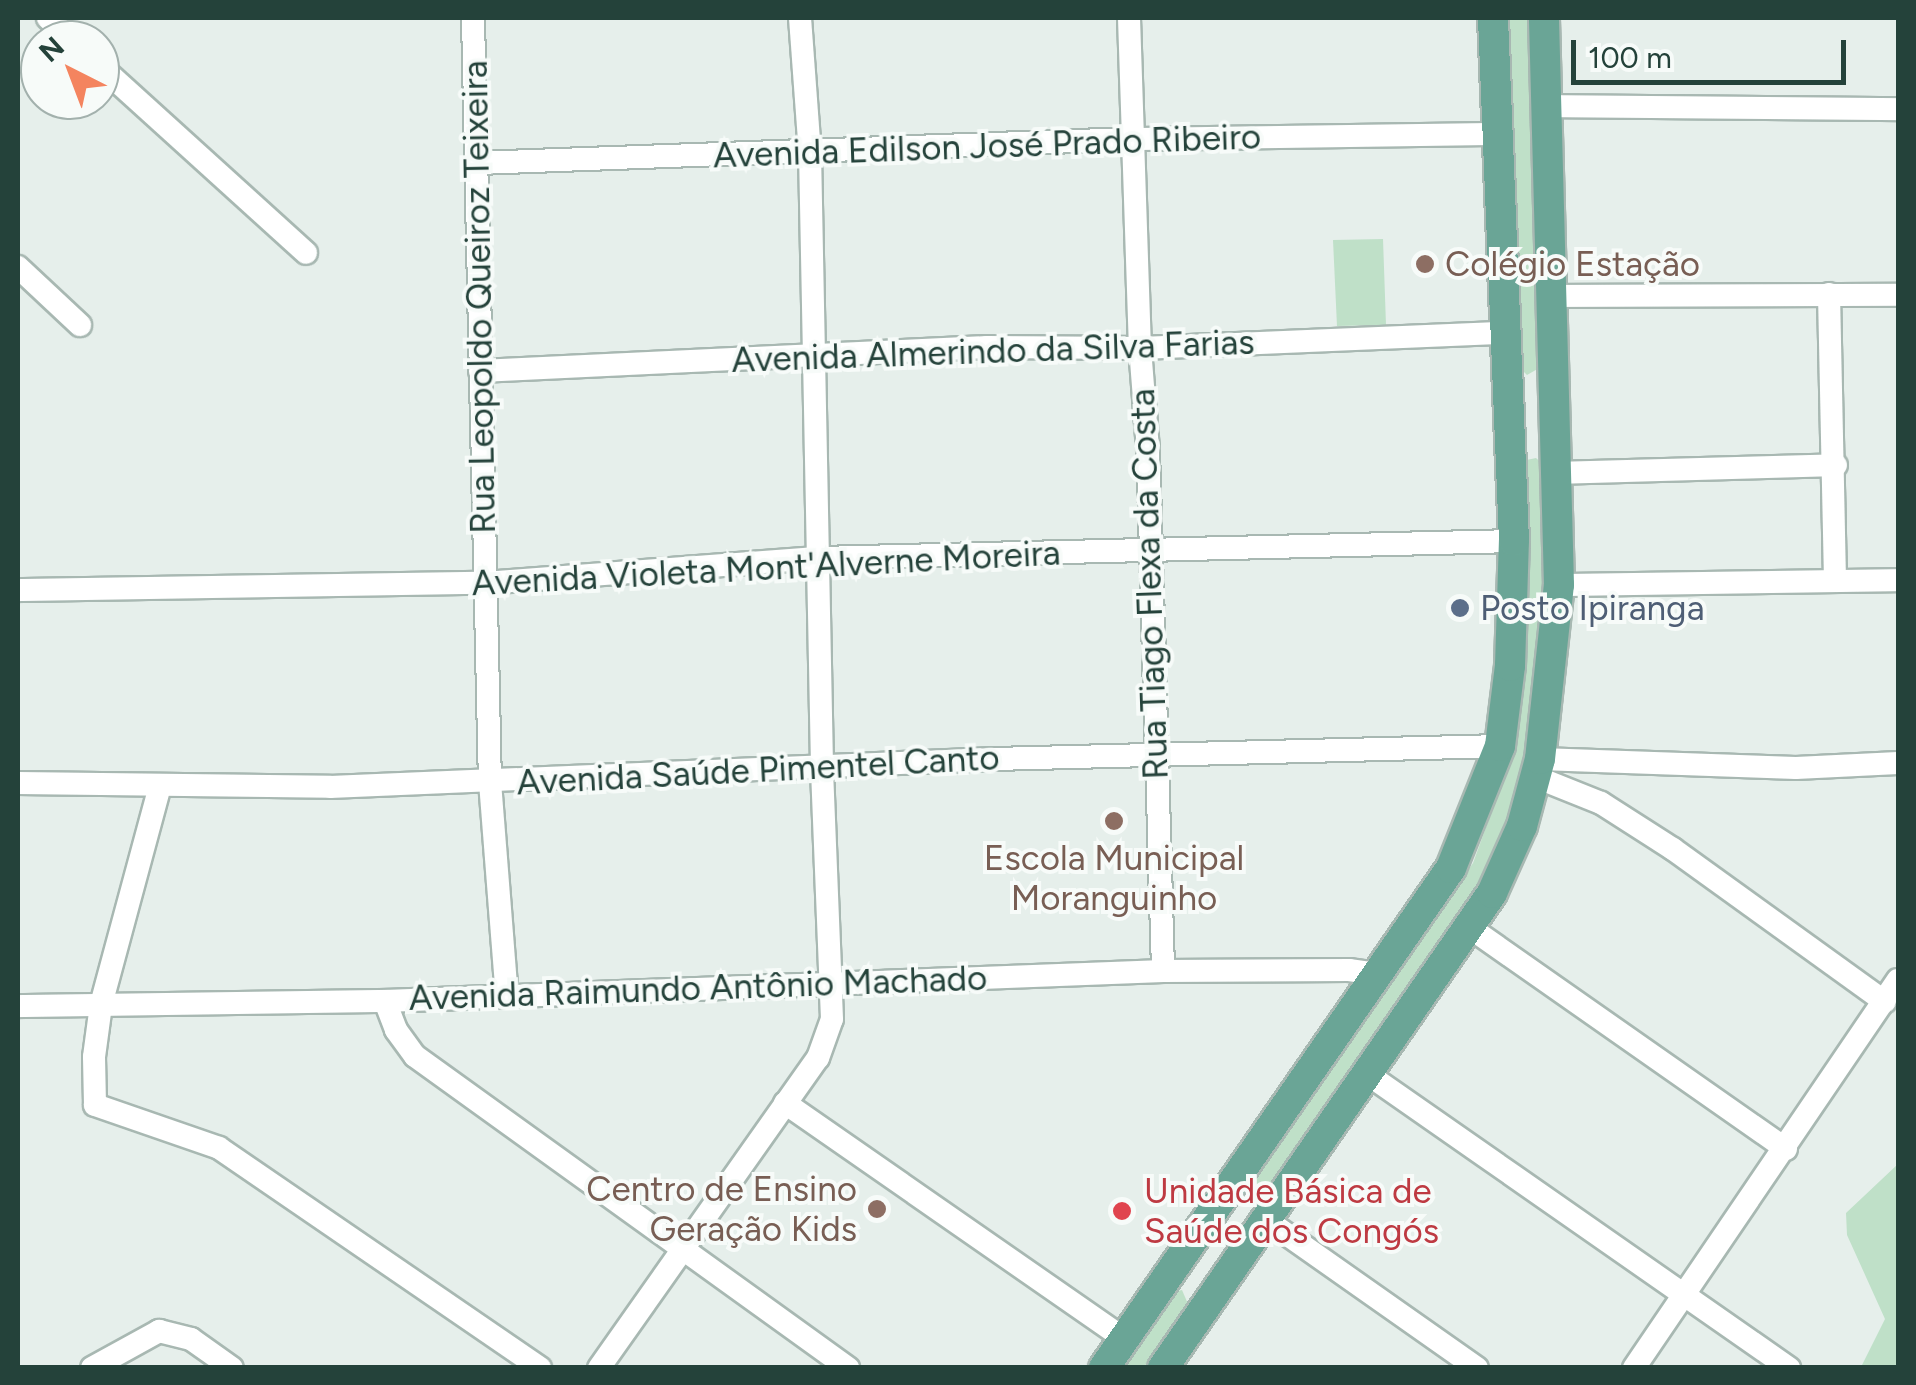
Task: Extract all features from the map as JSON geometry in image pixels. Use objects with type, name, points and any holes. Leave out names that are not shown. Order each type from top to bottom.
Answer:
[{"type":"main road","points":[[1104,1368],[1462,850],[1500,746],[1510,666],[1514,541],[1492,18]]},
{"type":"main road","points":[[1164,1367],[1469,927],[1505,867],[1522,826],[1538,768],[1559,585],[1544,18]]},
{"type":"main road","points":[[1510,434],[1553,432]]},
{"type":"main road","points":[[1224,1198],[1265,1219]]},
{"type":"street","name":"Rua Leopoldo Queiroz Teixeira","points":[[473,18],[490,782],[507,996]]},
{"type":"street","points":[[599,1368],[829,1035],[831,982],[822,766],[810,154],[800,18]]},
{"type":"street","name":"Rua Tiago Flexa da Costa","points":[[1129,18],[1140,348],[1152,551],[1162,971]]},
{"type":"street","points":[[120,84],[306,253]]},
{"type":"street","points":[[1547,106],[1898,109]]},
{"type":"street","name":"Avenida Edilson José Prado Ribeiro","points":[[477,163],[810,154],[1132,139],[1497,134]]},
{"type":"street","points":[[18,267],[80,326]]},
{"type":"street","points":[[1829,294],[1836,465],[1835,578]]},
{"type":"street","points":[[1553,296],[1898,295]]},
{"type":"street","name":"Avenida Almerindo da Silva Farias","points":[[480,370],[987,347],[1140,348],[1505,333]]},
{"type":"street","points":[[1556,472],[1836,465]]},
{"type":"street","name":"Avenida Violeta Mont'Alverne Moreira","points":[[18,590],[484,583],[818,558],[1514,541]]},
{"type":"street","points":[[1559,585],[1898,580]]},
{"type":"street","name":"Avenida Saúde Pimentel Canto","points":[[18,783],[160,786],[490,782],[822,766],[1500,746]]},
{"type":"street","points":[[1538,768],[1796,768],[1898,762]]},
{"type":"street","points":[[1538,768],[1674,849],[1885,1002]]},
{"type":"street","points":[[160,786],[101,1005],[94,1057],[97,1107],[219,1148],[540,1368]]},
{"type":"street","points":[[1469,927],[1786,1149]]},
{"type":"street","name":"Avenida Raimundo Antônio Machado","points":[[18,1006],[385,1001],[1162,971],[1349,970],[1379,974]]},
{"type":"street","points":[[1634,1368],[1898,980]]},
{"type":"street","points":[[385,1001],[396,1030],[414,1056],[848,1368]]},
{"type":"street","points":[[1366,1073],[1789,1368]]},
{"type":"street","points":[[786,1102],[1124,1339]]},
{"type":"street","points":[[1265,1219],[1477,1368]]},
{"type":"street","points":[[92,1368],[159,1330],[192,1339],[232,1368]]},
{"type":"green space","points":[[1504,18],[1529,18],[1541,367],[1527,375],[1516,364]]},
{"type":"green space","points":[[1383,239],[1386,325],[1337,326],[1333,240]]},
{"type":"green space","points":[[1536,458],[1547,468],[1539,696],[1530,775],[1494,874],[1268,1196],[1256,1194],[1251,1183],[1473,863],[1508,767],[1519,693],[1521,461]]},
{"type":"green space","points":[[1898,1164],[1898,1367],[1861,1367],[1885,1319],[1847,1235],[1846,1213]]},
{"type":"green space","points":[[1182,1290],[1188,1304],[1144,1367],[1121,1368],[1173,1292]]},
{"type":"place","name":"Colégio Estação","points":[[1425,264]]},
{"type":"place","name":"Posto Ipiranga","points":[[1460,608]]},
{"type":"place","name":"Escola Municipal Moranguinho","points":[[1114,821]]},
{"type":"place","name":"Centro de Ensino Geração Kids","points":[[877,1209]]},
{"type":"place","name":"Unidade Básica de Saúde dos Congós","points":[[1122,1211]]}]
